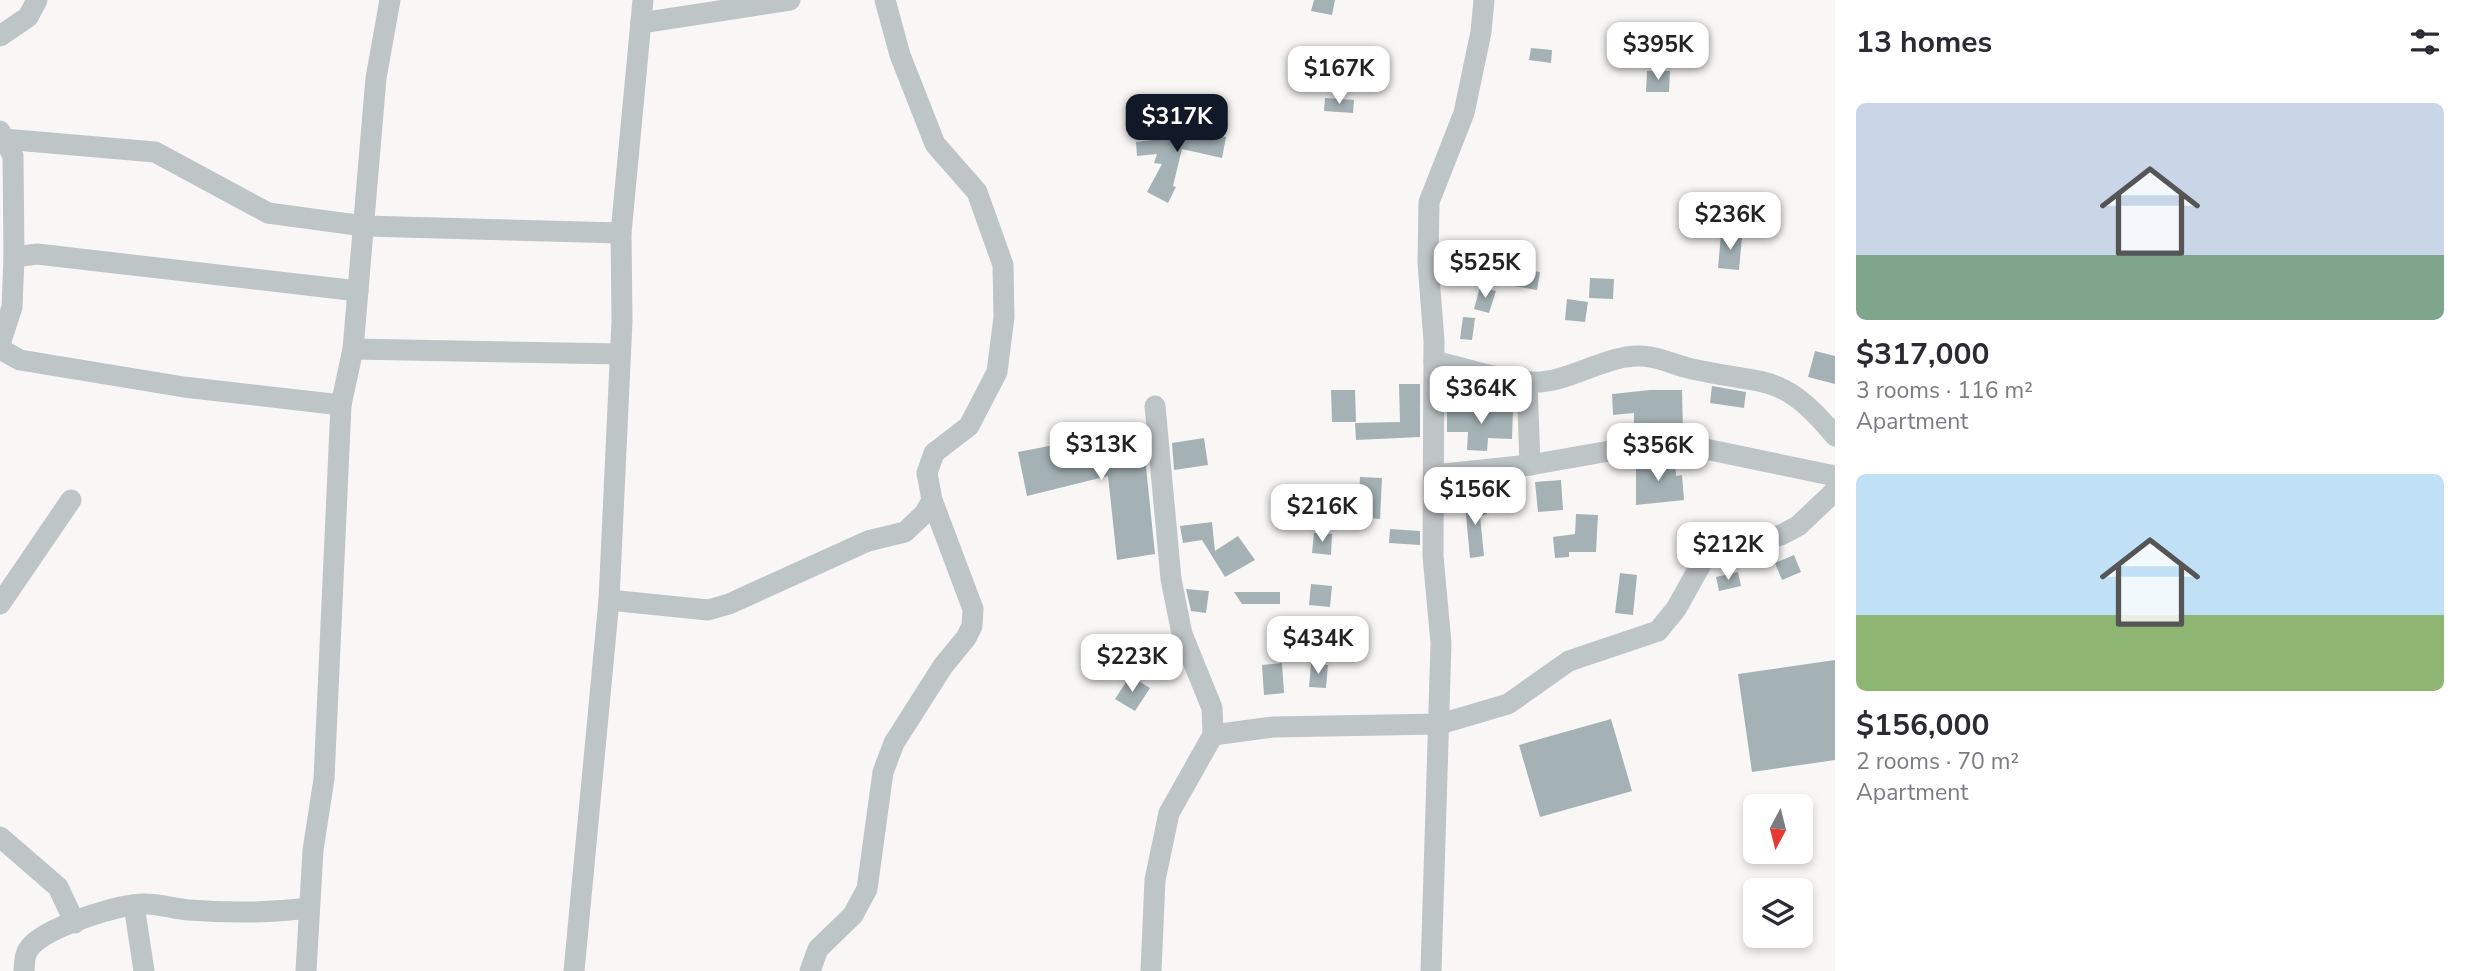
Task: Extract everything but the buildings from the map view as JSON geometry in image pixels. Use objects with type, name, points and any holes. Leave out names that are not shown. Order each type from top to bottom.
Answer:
[{"type":"street","points":[[0,36],[29,17],[37,0]]},
{"type":"street","points":[[306,971],[307,908],[324,779],[341,405],[354,349],[376,78],[390,0]]},
{"type":"street","points":[[574,971],[609,600],[620,354],[621,233],[642,0]]},
{"type":"street","points":[[640,23],[790,0]]},
{"type":"street","points":[[810,971],[818,948],[853,915],[867,889],[883,772],[894,743],[931,683],[972,626],[973,609],[932,500],[927,473],[933,453],[969,426],[997,372],[1004,317],[1003,265],[977,191],[935,144],[900,55],[885,0]]},
{"type":"street","points":[[1431,971],[1441,643],[1433,556],[1434,361],[1428,263],[1429,202],[1464,113],[1481,32],[1484,0]]},
{"type":"street","points":[[2,135],[155,152],[268,213],[364,226],[621,233]]},
{"type":"street","points":[[0,344],[12,307],[14,257],[13,156],[2,135]]},
{"type":"street","points":[[14,257],[37,254],[358,291]]},
{"type":"street","points":[[0,349],[20,360],[176,386],[341,405]]},
{"type":"street","points":[[354,349],[620,354]]},
{"type":"street","points":[[1434,361],[1527,381],[1553,379],[1624,358],[1651,355],[1689,369],[1770,382],[1793,393],[1835,436]]},
{"type":"street","points":[[1527,381],[1530,465]]},
{"type":"street","points":[[1151,971],[1155,880],[1169,813],[1213,735],[1212,708],[1182,634],[1171,579],[1155,406]]},
{"type":"street","points":[[1434,475],[1530,465],[1615,450],[1690,446],[1835,476]]},
{"type":"street","points":[[1213,735],[1273,727],[1440,724],[1508,704],[1569,661],[1658,631],[1676,609],[1704,559],[1728,547],[1781,535],[1798,526],[1835,491]]},
{"type":"street","points":[[0,604],[71,500]]},
{"type":"street","points":[[609,600],[708,610],[729,604],[868,541],[905,532],[925,513],[932,500]]},
{"type":"street","points":[[0,837],[58,887],[75,923]]},
{"type":"street","points":[[24,971],[25,954],[32,944],[56,930],[134,905],[278,912],[307,908]]},
{"type":"street","points":[[134,905],[144,971]]}]
